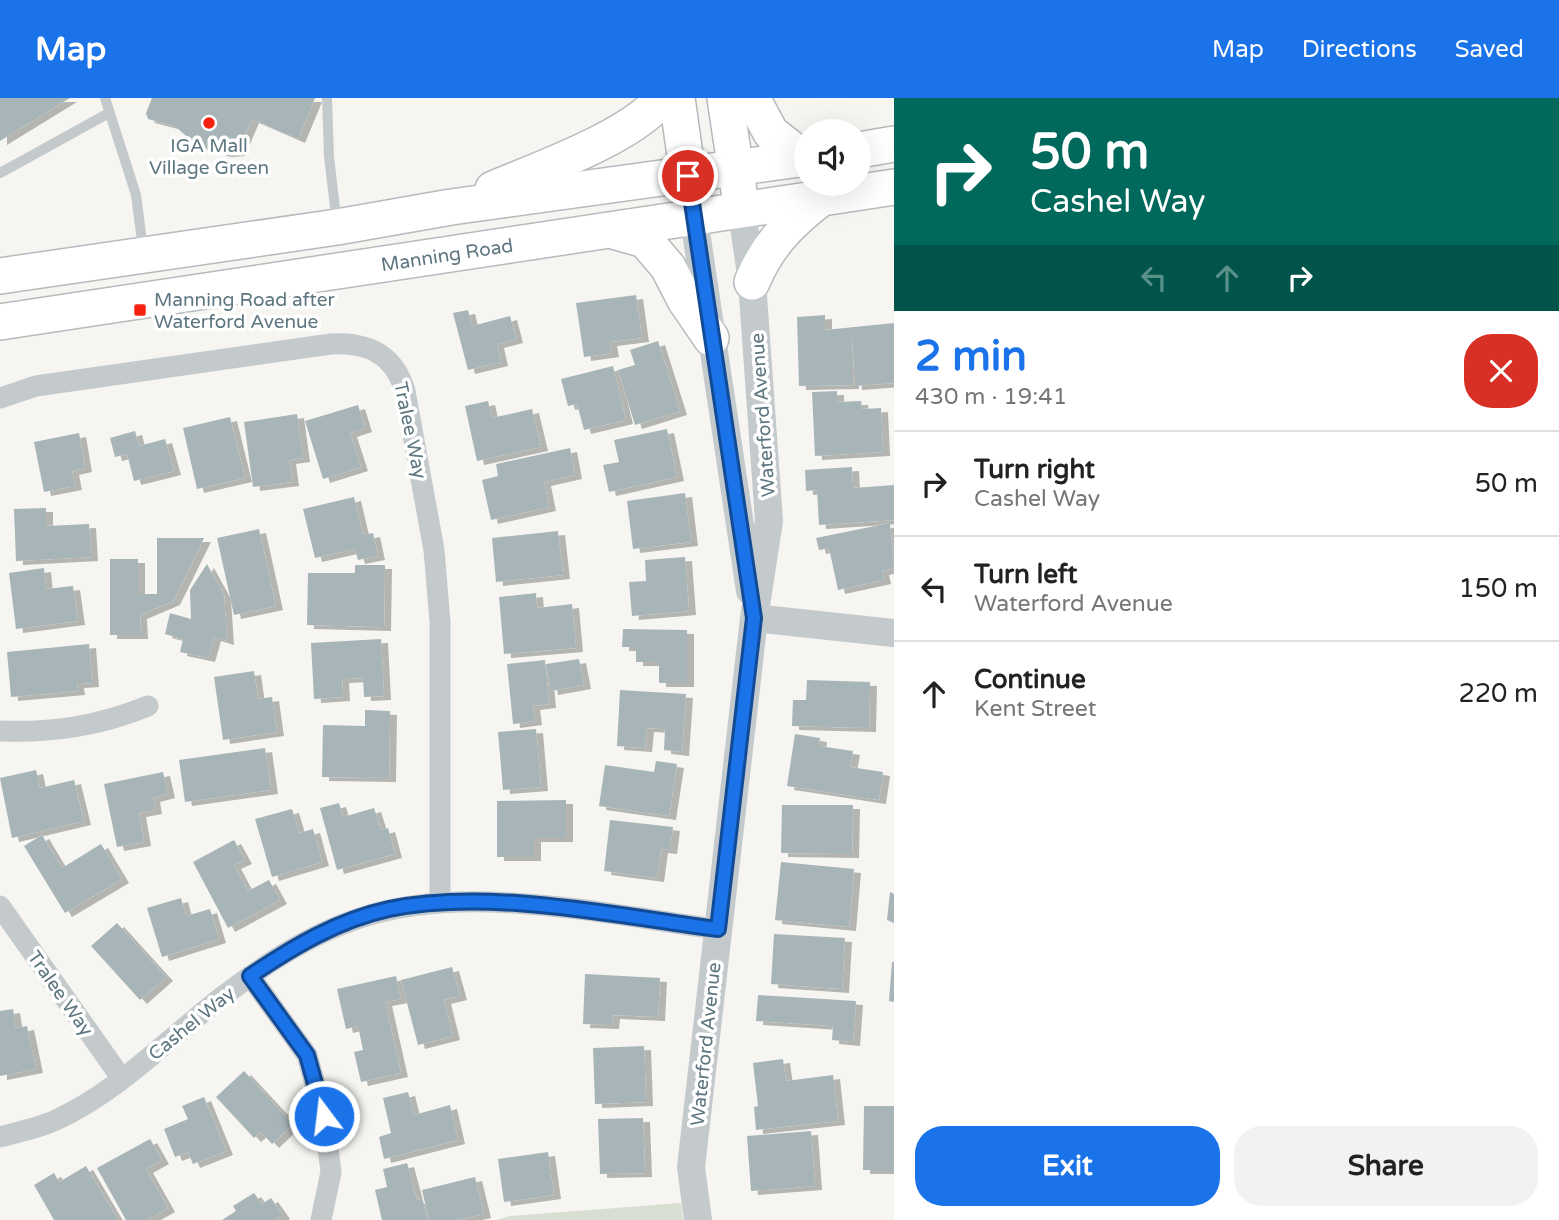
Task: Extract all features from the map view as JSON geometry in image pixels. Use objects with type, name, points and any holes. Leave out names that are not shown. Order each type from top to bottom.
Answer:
[{"type":"main road","points":[[451,207],[568,157],[647,115],[662,98]]},
{"type":"main road","points":[[677,98],[694,219]]},
{"type":"main road","points":[[725,98],[742,212]]},
{"type":"main road","points":[[752,98],[771,133],[794,150]]},
{"type":"main road","points":[[871,148],[894,145]]},
{"type":"main road","points":[[0,276],[337,227],[451,207],[794,160]]},
{"type":"main road","name":"Manning Road","points":[[0,322],[894,187]]},
{"type":"main road","points":[[752,282],[764,254],[788,225],[822,198]]},
{"type":"main road","points":[[613,231],[645,240],[668,267],[685,300],[710,338]]},
{"type":"street","name":"Waterford Avenue","points":[[698,1220],[691,1167],[754,618],[769,521],[752,282],[742,212]]},
{"type":"street","name":"Waterford Avenue","points":[[694,219],[710,338],[725,410],[754,618]]},
{"type":"street","name":"Tralee Way","points":[[0,398],[36,386],[331,344],[352,342],[386,356],[397,369],[405,391],[437,578],[440,622],[440,902]]},
{"type":"street","points":[[754,618],[894,633]]},
{"type":"street","points":[[0,731],[36,733],[97,725],[148,706]]},
{"type":"street","name":"Cashel Way","points":[[0,1137],[54,1122],[122,1079],[250,976],[306,941],[358,918],[387,910],[440,902],[500,902],[718,929]]},
{"type":"street","name":"Tralee Way","points":[[0,906],[122,1079]]},
{"type":"street","points":[[250,976],[307,1055],[324,1116],[331,1172],[321,1220]]},
{"type":"lane","points":[[105,98],[136,195],[143,255]]},
{"type":"lane","points":[[327,98],[329,157],[337,227]]},
{"type":"lane","points":[[0,173],[109,113]]},
{"type":"shaded area","points":[[681,1203],[683,1220],[497,1220],[510,1216]]},
{"type":"building","points":[[0,98],[70,98],[0,141]]},
{"type":"building","name":"IGA Mall Village Green","points":[[152,98],[315,98],[298,139],[252,119],[238,152],[224,153],[196,145],[175,126],[148,119],[146,113]]},
{"type":"building","points":[[636,295],[642,338],[610,342],[612,353],[584,357],[576,303]]},
{"type":"building","points":[[468,310],[472,326],[510,316],[516,339],[497,344],[501,362],[468,370],[453,313]]},
{"type":"building","points":[[825,315],[825,330],[894,323],[894,383],[855,386],[852,335],[852,385],[799,386],[797,317]]},
{"type":"building","points":[[658,341],[680,411],[635,425],[618,370],[635,365],[630,350]]},
{"type":"building","points":[[613,366],[626,420],[584,430],[577,404],[568,406],[561,379]]},
{"type":"building","points":[[837,391],[837,402],[861,401],[862,409],[881,408],[883,452],[815,456],[812,392]]},
{"type":"building","points":[[488,401],[492,418],[532,409],[541,447],[477,461],[465,406]]},
{"type":"building","points":[[358,405],[365,428],[350,433],[361,467],[323,479],[305,421]]},
{"type":"building","points":[[297,414],[303,458],[289,460],[292,482],[253,487],[244,422]]},
{"type":"building","points":[[230,417],[245,478],[197,489],[183,428]]},
{"type":"building","points":[[667,429],[677,477],[609,492],[603,465],[619,462],[614,440]]},
{"type":"building","points":[[135,431],[139,446],[165,439],[174,471],[134,481],[127,454],[115,457],[110,438]]},
{"type":"building","points":[[79,433],[85,468],[72,471],[75,486],[44,492],[34,442]]},
{"type":"building","points":[[570,448],[575,475],[544,482],[549,507],[491,520],[482,480],[498,476],[496,464]]},
{"type":"building","points":[[852,467],[853,488],[894,485],[894,520],[819,525],[817,490],[806,491],[805,470]]},
{"type":"building","points":[[685,493],[691,542],[633,549],[627,501]]},
{"type":"building","points":[[354,497],[363,535],[373,533],[378,556],[358,560],[355,549],[315,558],[303,509]]},
{"type":"building","points":[[46,508],[46,526],[89,524],[91,557],[16,561],[14,509]]},
{"type":"building","points":[[890,523],[894,568],[882,571],[884,580],[838,590],[829,548],[819,550],[816,538]]},
{"type":"building","points":[[259,529],[276,606],[234,615],[217,538]]},
{"type":"building","points":[[558,531],[563,575],[496,582],[492,538]]},
{"type":"building","points":[[157,538],[204,538],[173,601],[140,615],[141,635],[110,635],[110,559],[138,559],[138,594],[157,594]]},
{"type":"building","points":[[685,557],[689,611],[632,616],[629,582],[646,581],[645,560]]},
{"type":"building","points":[[207,564],[224,595],[227,641],[214,637],[208,658],[180,652],[183,639],[165,634],[170,613],[191,619],[190,590]]},
{"type":"building","points":[[355,565],[385,565],[384,627],[307,625],[308,573],[355,573]]},
{"type":"building","points":[[44,568],[46,589],[73,586],[78,621],[16,629],[9,573]]},
{"type":"building","points":[[536,593],[537,608],[572,604],[576,648],[504,654],[499,597]]},
{"type":"building","points":[[623,629],[687,630],[687,683],[659,683],[659,662],[636,662],[636,647],[622,647]]},
{"type":"building","points":[[381,639],[384,696],[364,697],[363,678],[342,679],[343,697],[314,699],[311,643]]},
{"type":"building","points":[[89,644],[92,683],[77,684],[78,691],[11,697],[7,652]]},
{"type":"building","points":[[579,659],[584,685],[551,691],[546,664]]},
{"type":"building","points":[[545,660],[549,704],[533,706],[535,721],[513,724],[507,664]]},
{"type":"building","points":[[254,671],[258,699],[272,697],[277,732],[223,740],[214,677]]},
{"type":"building","points":[[807,680],[870,682],[869,728],[792,726],[793,700],[806,700]]},
{"type":"building","points":[[620,690],[686,694],[682,752],[664,750],[665,729],[647,728],[645,748],[617,746]]},
{"type":"building","points":[[365,710],[390,711],[389,778],[322,777],[323,725],[365,726]]},
{"type":"building","points":[[536,729],[541,787],[503,790],[498,732]]},
{"type":"building","points":[[795,734],[820,738],[819,746],[853,751],[850,767],[883,772],[879,800],[787,786]]},
{"type":"building","points":[[265,748],[271,790],[185,802],[179,760]]},
{"type":"building","points":[[656,761],[677,764],[669,816],[599,806],[605,765],[654,772]]},
{"type":"building","points":[[36,770],[40,788],[74,780],[84,821],[12,838],[0,778]]},
{"type":"building","points":[[163,772],[168,794],[153,798],[155,810],[139,813],[144,842],[117,847],[104,784]]},
{"type":"building","points":[[566,800],[566,838],[534,838],[534,857],[497,857],[497,801]]},
{"type":"building","points":[[339,803],[343,817],[374,808],[381,830],[388,828],[395,854],[337,870],[320,808]]},
{"type":"building","points":[[782,805],[853,805],[852,854],[781,853]]},
{"type":"building","points":[[292,809],[299,833],[313,829],[322,862],[272,877],[255,819]]},
{"type":"building","points":[[610,820],[673,827],[670,850],[661,849],[657,878],[604,871]]},
{"type":"building","points":[[42,835],[62,868],[101,844],[122,879],[65,913],[24,846]]},
{"type":"building","points":[[234,840],[245,860],[234,865],[248,891],[269,880],[280,900],[228,928],[193,862]]},
{"type":"building","points":[[781,862],[854,869],[849,927],[775,920]]},
{"type":"building","points":[[890,892],[894,894],[894,923],[887,920]]},
{"type":"building","points":[[181,898],[186,916],[210,909],[219,939],[162,957],[147,908]]},
{"type":"building","points":[[117,923],[166,977],[140,1000],[91,946]]},
{"type":"building","points":[[774,934],[845,938],[842,989],[771,984]]},
{"type":"building","points":[[894,962],[894,1002],[889,1001]]},
{"type":"building","points":[[452,967],[460,996],[444,1000],[453,1036],[418,1045],[401,980]]},
{"type":"building","points":[[585,974],[660,978],[658,1017],[613,1015],[612,1025],[583,1024]]},
{"type":"building","points":[[396,976],[401,999],[385,1002],[401,1073],[361,1082],[354,1052],[363,1050],[358,1026],[346,1029],[337,989]]},
{"type":"building","points":[[758,995],[856,1001],[853,1042],[832,1040],[833,1026],[756,1021]]},
{"type":"building","points":[[13,1009],[16,1028],[27,1026],[36,1069],[0,1076],[0,1011]]},
{"type":"building","points":[[644,1046],[646,1102],[595,1104],[593,1048]]},
{"type":"building","points":[[783,1059],[786,1081],[833,1075],[838,1121],[756,1130],[754,1107],[758,1106],[753,1063]]},
{"type":"building","points":[[244,1071],[293,1124],[272,1144],[261,1132],[254,1138],[216,1097]]},
{"type":"building","points":[[408,1092],[414,1115],[450,1105],[458,1140],[384,1159],[379,1137],[391,1133],[383,1098]]},
{"type":"building","points":[[204,1097],[226,1151],[193,1164],[188,1152],[175,1157],[164,1129],[188,1119],[182,1106]]},
{"type":"building","points":[[864,1106],[894,1106],[894,1170],[863,1170]]},
{"type":"building","points":[[643,1118],[645,1173],[600,1174],[598,1119]]},
{"type":"building","points":[[811,1131],[815,1186],[751,1191],[747,1136]]},
{"type":"building","points":[[150,1139],[162,1160],[146,1169],[168,1208],[147,1220],[126,1220],[97,1168]]},
{"type":"building","points":[[548,1152],[554,1195],[504,1202],[498,1159]]},
{"type":"building","points":[[407,1163],[417,1200],[422,1199],[428,1220],[382,1220],[375,1190],[387,1187],[383,1169]]},
{"type":"building","points":[[86,1166],[118,1220],[54,1220],[34,1185],[54,1173],[59,1182]]},
{"type":"building","points":[[475,1177],[484,1214],[457,1220],[429,1220],[422,1190]]},
{"type":"building","points":[[254,1193],[262,1204],[271,1198],[283,1215],[275,1220],[222,1220],[236,1211],[233,1206]]},
{"type":"place","name":"IGA Mall Village Green","points":[[209,123]]},
{"type":"place","name":"Manning Road after Waterford Avenue","points":[[140,310]]},
{"type":"route","points":[[324,1116],[307,1055],[250,976],[306,941],[358,918],[387,910],[440,902],[469,901],[500,902],[718,929],[754,618],[725,410],[710,338],[688,176]]}]
